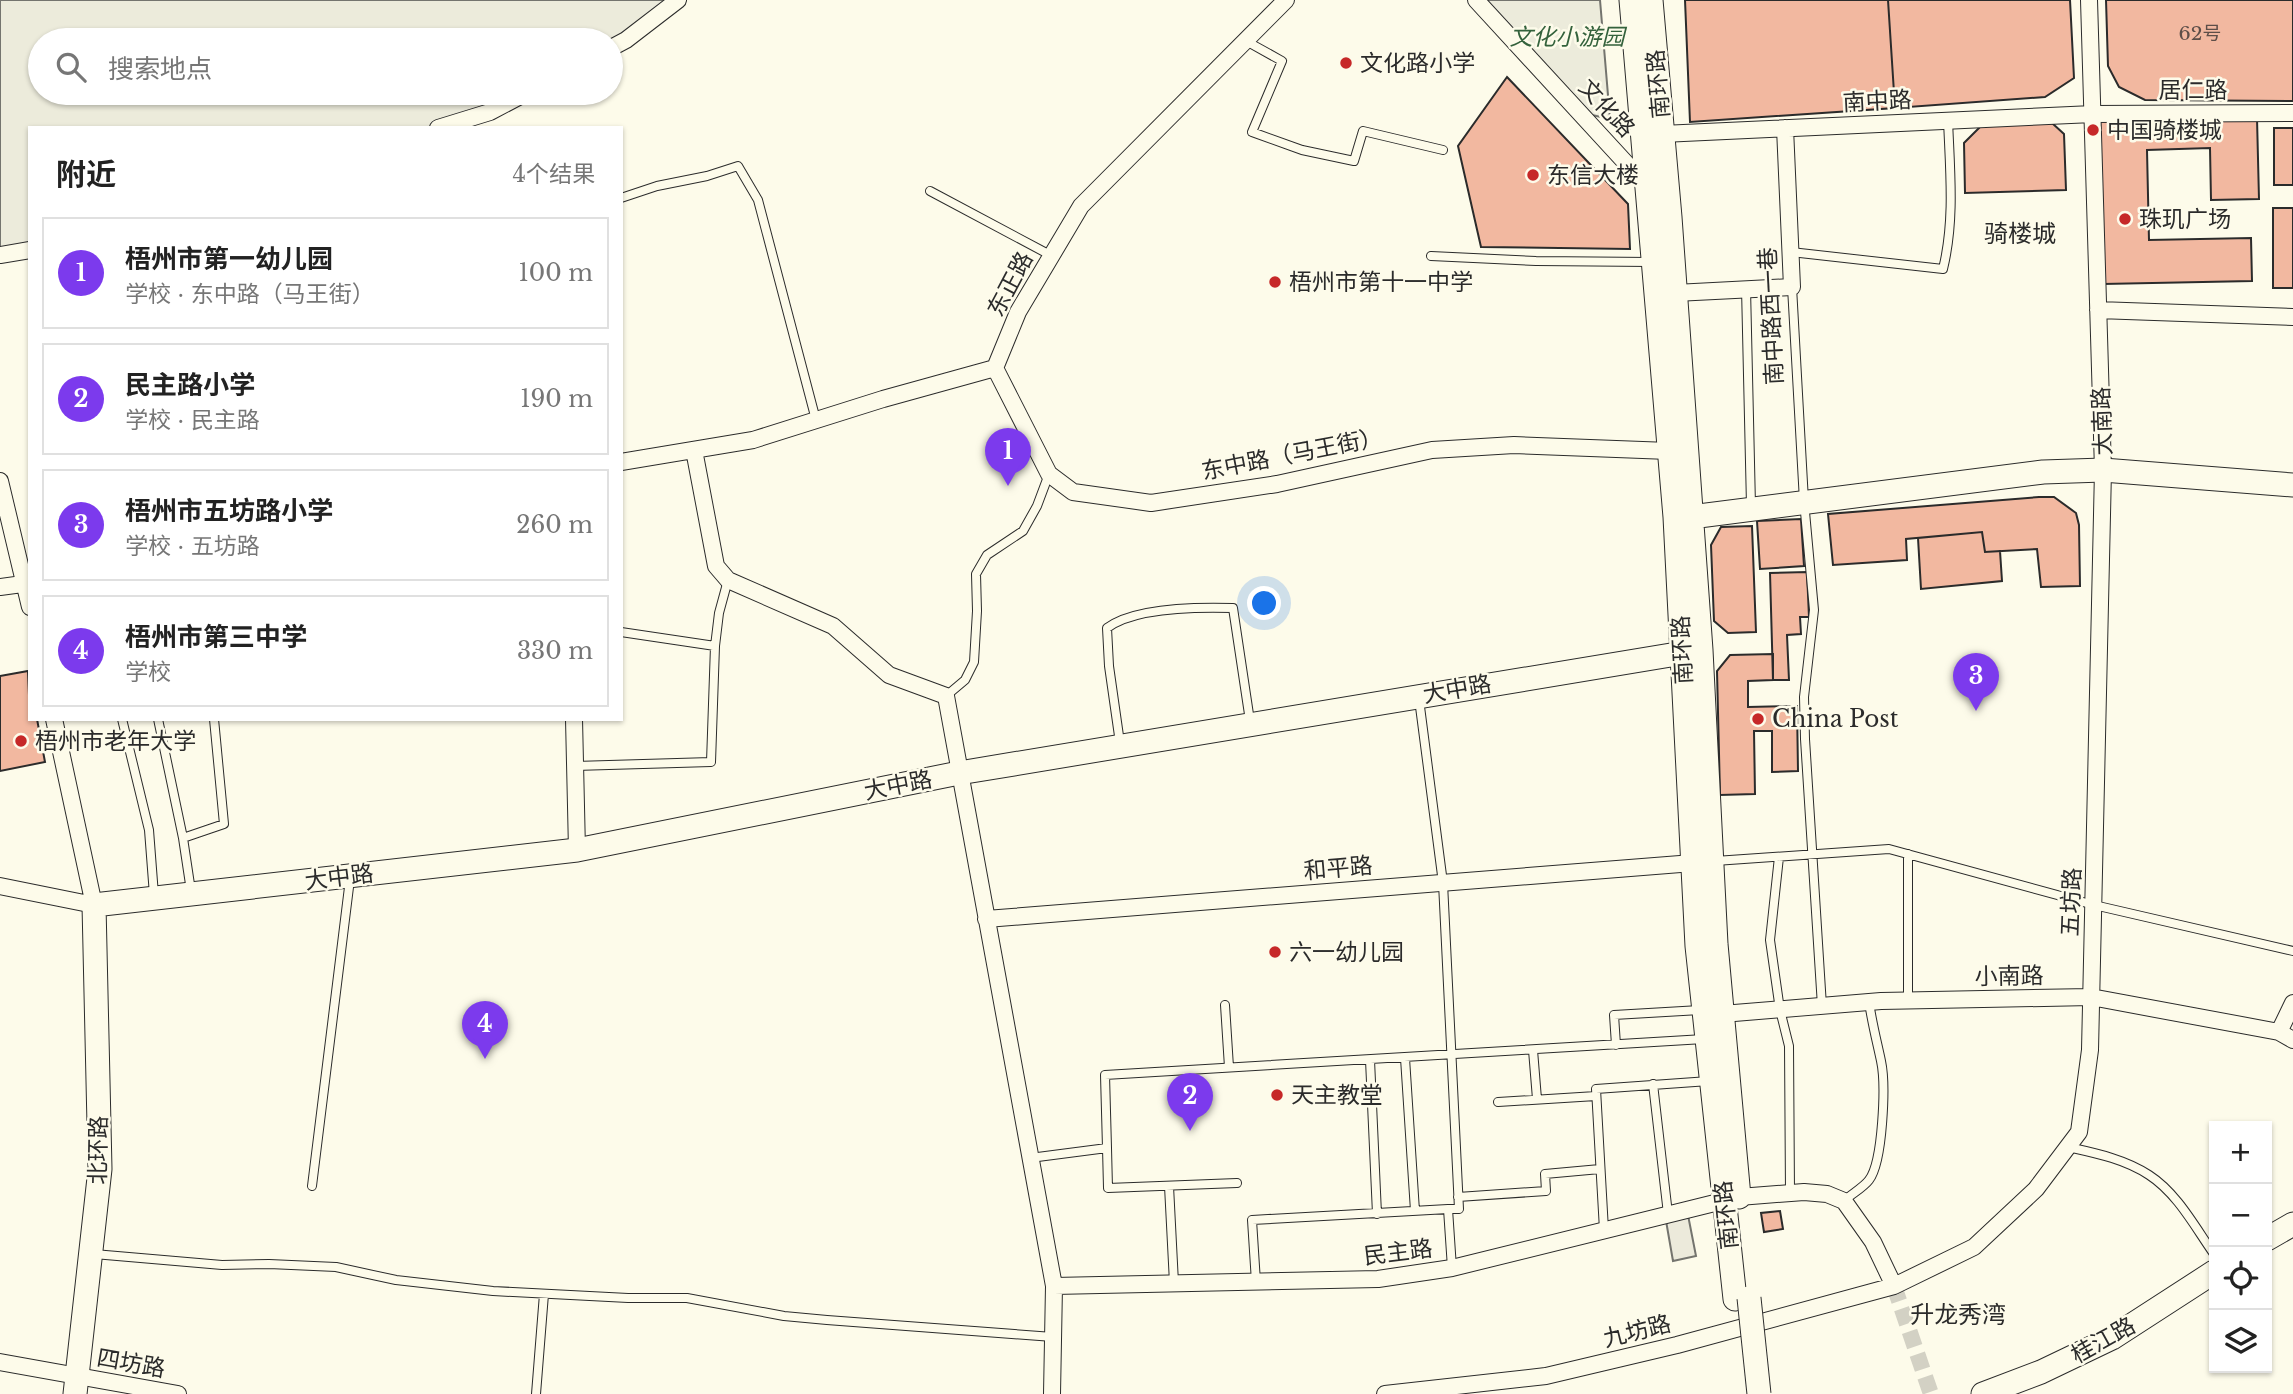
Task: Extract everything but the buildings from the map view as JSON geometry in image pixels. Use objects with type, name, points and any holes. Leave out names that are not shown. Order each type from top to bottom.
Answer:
[{"type":"street","points":[[623,42],[678,0]]},
{"type":"street","name":"东正路","points":[[995,368],[1018,312],[1082,206],[1286,0]]},
{"type":"street","name":"文化路","points":[[1476,0],[1647,186]]},
{"type":"street","name":"南环路","points":[[1631,0],[1669,451],[1691,651]]},
{"type":"street","name":"南环路","points":[[1651,0],[1691,517],[1691,651],[1702,862],[1713,1012],[1742,1299]]},
{"type":"street","name":"大南路","points":[[1691,517],[2043,472],[2103,470],[2089,0]]},
{"type":"street","points":[[444,126],[490,112],[503,105]]},
{"type":"street","name":"居仁路","points":[[2093,114],[2293,113]]},
{"type":"street","name":"南中路","points":[[1662,134],[2093,114]]},
{"type":"street","name":"南中路西一巷","points":[[1785,128],[1792,287]]},
{"type":"street","points":[[0,255],[28,250]]},
{"type":"street","points":[[1675,293],[1792,287]]},
{"type":"street","points":[[2098,310],[2293,317]]},
{"type":"street","points":[[623,462],[753,440],[883,398],[995,368],[1049,474]]},
{"type":"street","name":"东中路（马王街）","points":[[1049,474],[1073,492],[1151,503],[1277,484],[1432,450],[1514,445],[1669,451]]},
{"type":"street","points":[[694,450],[716,566],[728,580],[833,626],[889,675],[946,696],[1054,1286],[1052,1394]]},
{"type":"street","points":[[2103,470],[2293,485]]},
{"type":"street","name":"五坊路","points":[[1894,1286],[1974,1247],[2036,1189],[2079,1132],[2090,1050],[2103,470]]},
{"type":"street","points":[[0,481],[27,584],[0,587]]},
{"type":"street","name":"大中路","points":[[94,905],[578,850],[960,773],[1691,651]]},
{"type":"street","name":"北环路","points":[[54,721],[94,905],[100,1169],[76,1385]]},
{"type":"street","points":[[574,721],[578,850]]},
{"type":"street","name":"和平路","points":[[986,919],[1702,862]]},
{"type":"street","points":[[0,886],[94,905]]},
{"type":"street","name":"小南路","points":[[1713,1012],[1908,1001],[2091,997],[2286,1036]]},
{"type":"street","points":[[2286,1036],[2293,1003]]},
{"type":"street","name":"南环路","points":[[1713,1012],[1706,1039],[1732,1199]]},
{"type":"street","name":"民主路","points":[[1054,1286],[1378,1279],[1451,1268],[1732,1199],[1815,1192],[1844,1201]]},
{"type":"street","points":[[1844,1201],[1873,1242],[1894,1286]]},
{"type":"street","points":[[2272,1236],[2293,1224]]},
{"type":"street","name":"桂江路","points":[[1983,1394],[2041,1372],[2112,1338],[2209,1275]]},
{"type":"street","name":"九坊路","points":[[1385,1394],[1439,1391],[1546,1377],[1677,1345],[1894,1286]]},
{"type":"street","points":[[1742,1299],[1746,1394]]},
{"type":"street","points":[[1742,1299],[1759,1394]]},
{"type":"street","name":"四坊路","points":[[0,1362],[76,1385],[178,1394]]},
{"type":"lane","points":[[1246,41],[1282,61],[1252,132],[1302,150],[1354,160],[1363,131],[1443,150]]},
{"type":"lane","points":[[1791,252],[1944,269],[1952,206],[1948,120]]},
{"type":"lane","points":[[623,197],[738,166],[758,200],[816,420]]},
{"type":"lane","points":[[930,191],[1052,256]]},
{"type":"lane","points":[[1431,256],[1536,261],[1653,262]]},
{"type":"lane","name":"南中路西一巷","points":[[1792,287],[1804,501],[1814,610],[1804,697],[1811,855],[1822,1006]]},
{"type":"lane","points":[[1746,288],[1751,509]]},
{"type":"lane","points":[[946,696],[965,680],[974,662],[976,574],[987,555],[1023,531],[1037,506],[1049,474]]},
{"type":"lane","points":[[575,766],[711,762],[715,646],[719,613],[728,580]]},
{"type":"lane","points":[[1120,746],[1109,666],[1107,628],[1119,619],[1191,606],[1233,608],[1250,724]]},
{"type":"lane","points":[[623,632],[715,646]]},
{"type":"lane","points":[[1256,1282],[1252,1220],[1459,1209],[1443,883],[1418,696]]},
{"type":"lane","points":[[122,721],[149,830],[154,898]]},
{"type":"lane","points":[[158,721],[184,838],[192,894]]},
{"type":"lane","points":[[184,838],[223,824],[214,721]]},
{"type":"lane","points":[[1702,862],[1889,849],[2094,905],[2293,951]]},
{"type":"lane","points":[[1908,854],[1908,1001]]},
{"type":"lane","points":[[1779,857],[1770,940],[1780,1010],[1789,1046],[1790,1193]]},
{"type":"lane","points":[[312,1186],[350,876]]},
{"type":"lane","points":[[1844,1201],[1869,1180],[1878,1162],[1882,1116],[1882,1064],[1874,1037],[1869,1003]]},
{"type":"lane","points":[[1225,1005],[1229,1068]]},
{"type":"lane","points":[[1616,1045],[1614,1015],[1713,1012]]},
{"type":"lane","points":[[1237,1184],[1108,1188],[1105,1075],[1706,1039]]},
{"type":"lane","points":[[1533,1050],[1537,1099]]},
{"type":"lane","points":[[1405,1058],[1415,1212]]},
{"type":"lane","points":[[1370,1060],[1377,1214]]},
{"type":"lane","points":[[1604,1230],[1596,1089],[1711,1080]]},
{"type":"lane","points":[[1653,1084],[1668,1214]]},
{"type":"lane","points":[[1498,1102],[1596,1096]]},
{"type":"lane","points":[[2068,1147],[2133,1166],[2150,1175],[2164,1186],[2209,1247]]},
{"type":"lane","points":[[1030,1158],[1107,1148]]},
{"type":"lane","points":[[1458,1197],[1546,1191],[1545,1174],[1600,1169]]},
{"type":"lane","points":[[1169,1186],[1174,1283]]},
{"type":"lane","points":[[1448,1209],[1451,1268]]},
{"type":"lane","points":[[91,1254],[222,1265],[336,1267],[396,1280],[544,1294],[687,1298],[784,1316],[1053,1337]]},
{"type":"lane","points":[[536,1394],[544,1294]]},
{"type":"green space","points":[[0,0],[678,0],[623,33],[623,28],[28,28],[28,105],[497,105],[446,126],[28,126],[28,250],[0,255]]},
{"type":"green space","name":"文化小游园","points":[[1484,0],[1600,0],[1610,119],[1592,115]]},
{"type":"shaded area","points":[[1687,1210],[1696,1256],[1673,1261],[1665,1215]]},
{"type":"tunnel","points":[[1894,1286],[1931,1394]]},
{"type":"place","name":"文化路小学","points":[[1346,63]]},
{"type":"place","name":"中国骑楼城","points":[[2093,130]]},
{"type":"place","name":"东信大楼","points":[[1533,175]]},
{"type":"place","name":"珠玑广场","points":[[2125,219]]},
{"type":"place","name":"梧州市第十一中学","points":[[1275,282]]},
{"type":"place","name":"梧州市第一幼儿园","points":[[1008,486]]},
{"type":"place","name":"梧州市五坊路小学","points":[[1976,711]]},
{"type":"place","name":"China Post","points":[[1758,719]]},
{"type":"place","name":"梧州市老年大学","points":[[21,741]]},
{"type":"place","name":"六一幼儿园","points":[[1275,952]]},
{"type":"place","name":"梧州市第三中学","points":[[485,1059]]},
{"type":"place","name":"天主教堂","points":[[1277,1095]]},
{"type":"place","name":"民主路小学","points":[[1190,1131]]},
{"type":"district","name":"骑楼城","points":[[2020,233]]},
{"type":"district","name":"升龙秀湾","points":[[1958,1314]]}]
